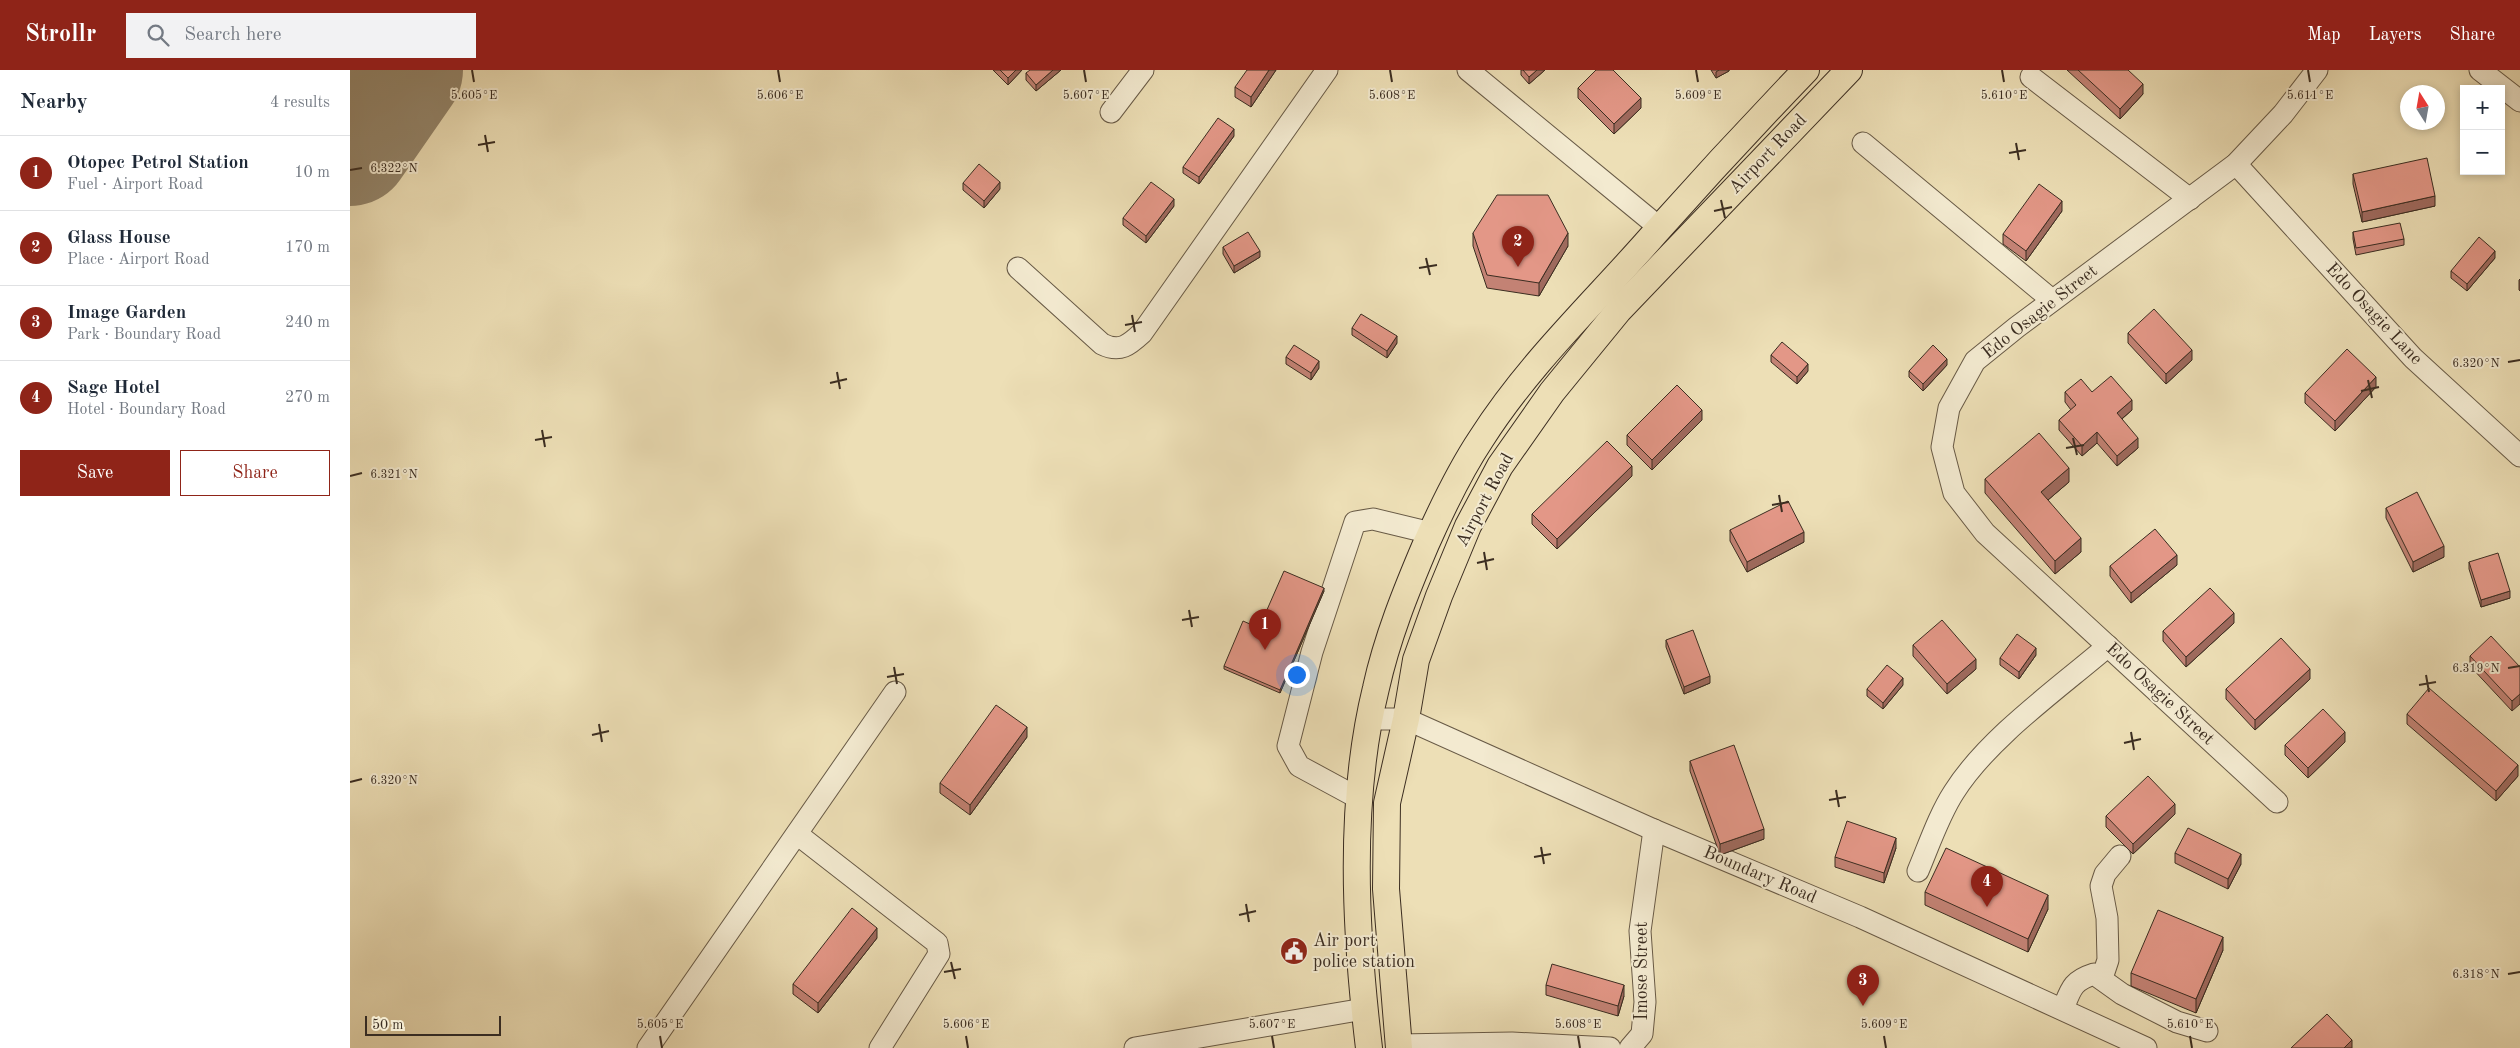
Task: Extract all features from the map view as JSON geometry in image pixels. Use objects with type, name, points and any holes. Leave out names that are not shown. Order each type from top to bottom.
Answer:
[{"type":"main road","name":"Airport Road","points":[[1369,1048],[1364,1009],[1359,898],[1358,839],[1362,768],[1375,690],[1391,632],[1444,504],[1480,439],[1511,396],[1568,326],[1806,70]]},
{"type":"main road","name":"Airport Road","points":[[1399,1047],[1386,889],[1387,803],[1406,720],[1416,660],[1439,596],[1468,526],[1500,466],[1552,392],[1619,310],[1849,70]]},
{"type":"street","points":[[1111,112],[1143,70]]},
{"type":"street","points":[[1018,268],[1102,344],[1116,349],[1130,344],[1142,333],[1327,70]]},
{"type":"street","points":[[1468,70],[1660,228]]},
{"type":"street","name":"Edo Osagie Street","points":[[2277,802],[1985,533],[1954,492],[1942,447],[1949,408],[1975,362],[2052,300],[2236,164],[2283,114],[2317,70]]},
{"type":"street","points":[[2480,70],[2520,101]]},
{"type":"street","points":[[2031,77],[2190,199]]},
{"type":"street","points":[[1863,143],[2052,300]]},
{"type":"street","name":"Edo Osagie Lane","points":[[2236,164],[2414,358],[2520,456]]},
{"type":"street","points":[[1360,799],[1299,766],[1288,746],[1312,652],[1355,522],[1373,519],[1432,533]]},
{"type":"street","points":[[1918,871],[1952,793],[1969,769],[1997,741],[2108,646]]},
{"type":"street","points":[[648,1048],[895,692]]},
{"type":"street","name":"Boundary Road","points":[[1370,720],[1406,720],[1654,830],[1860,917],[2146,1048]]},
{"type":"street","name":"Imose Street","points":[[1630,1048],[1642,1034],[1645,1002],[1640,930],[1654,830]]},
{"type":"street","points":[[797,834],[937,944],[940,950],[930,971],[884,1046]]},
{"type":"street","points":[[2102,978],[2108,960],[2107,918],[2101,886],[2105,874],[2120,856]]},
{"type":"street","points":[[2063,1009],[2072,986],[2083,978],[2094,974],[2122,994],[2177,1022],[2207,1031]]},
{"type":"street","points":[[1135,1048],[1364,1009]]},
{"type":"street","points":[[1399,1047],[1512,1043],[1610,1048]]},
{"type":"building","points":[[1000,70],[1016,70],[1008,78]]},
{"type":"building","points":[[1030,70],[1053,70],[1036,85],[1026,73]]},
{"type":"building","points":[[1247,70],[1269,70],[1251,97],[1235,87]]},
{"type":"building","points":[[1523,70],[1537,70],[1529,77]]},
{"type":"building","points":[[1596,70],[1613,70],[1641,98],[1614,124],[1578,88]]},
{"type":"building","points":[[2078,70],[2128,70],[2143,84],[2120,109]]},
{"type":"building","points":[[1218,118],[1234,129],[1199,177],[1183,167]]},
{"type":"building","points":[[2427,158],[2435,196],[2362,212],[2353,174]]},
{"type":"building","points":[[979,164],[1000,182],[984,201],[963,183]]},
{"type":"building","points":[[1151,182],[1174,199],[1146,236],[1123,218]]},
{"type":"building","points":[[2039,184],[2062,201],[2026,251],[2003,234]]},
{"type":"building","points":[[1497,195],[1548,195],[1568,233],[1539,283],[1487,275],[1473,233]]},
{"type":"building","points":[[2400,223],[2404,239],[2356,248],[2353,232]]},
{"type":"building","points":[[1248,232],[1260,251],[1234,266],[1223,247]]},
{"type":"building","points":[[2479,237],[2495,251],[2467,284],[2451,271]]},
{"type":"building","points":[[2154,309],[2192,350],[2166,374],[2128,333]]},
{"type":"building","points":[[1361,314],[1397,336],[1387,351],[1352,328]]},
{"type":"building","points":[[1782,342],[1808,364],[1797,377],[1771,355]]},
{"type":"building","points":[[1294,345],[1319,361],[1311,373],[1286,357]]},
{"type":"building","points":[[1933,345],[1947,359],[1923,384],[1909,371]]},
{"type":"building","points":[[2347,349],[2376,377],[2335,421],[2305,393]]},
{"type":"building","points":[[2111,376],[2132,400],[2117,413],[2138,438],[2117,456],[2097,432],[2082,446],[2059,420],[2076,405],[2065,392],[2081,379],[2092,392]]},
{"type":"building","points":[[1677,385],[1702,410],[1652,460],[1627,435]]},
{"type":"building","points":[[2039,433],[2069,468],[2041,492],[2081,538],[2055,561],[1985,479]]},
{"type":"building","points":[[1607,441],[1632,466],[1557,539],[1532,514]]},
{"type":"building","points":[[2417,492],[2444,546],[2413,562],[2386,508]]},
{"type":"building","points":[[1788,501],[1804,532],[1747,562],[1730,530]]},
{"type":"building","points":[[2155,529],[2177,555],[2131,593],[2110,566]]},
{"type":"building","points":[[2498,553],[2510,591],[2481,600],[2469,562]]},
{"type":"building","points":[[1284,571],[1324,588],[1280,690],[1224,666],[1243,621],[1259,628]]},
{"type":"building","points":[[2210,588],[2234,613],[2186,657],[2163,631]]},
{"type":"building","points":[[1942,620],[1976,659],[1947,684],[1913,645]]},
{"type":"building","points":[[1693,630],[1710,676],[1684,687],[1666,640]]},
{"type":"building","points":[[2017,634],[2036,648],[2019,672],[2000,658]]},
{"type":"building","points":[[2491,636],[2520,667],[2520,694],[2512,701],[2470,656]]},
{"type":"building","points":[[2281,638],[2310,669],[2255,720],[2226,689]]},
{"type":"building","points":[[1887,665],[1903,678],[1883,703],[1867,689]]},
{"type":"building","points":[[2429,688],[2518,765],[2496,791],[2407,714]]},
{"type":"building","points":[[996,705],[1027,727],[970,805],[940,783]]},
{"type":"building","points":[[2323,709],[2345,732],[2308,768],[2285,745]]},
{"type":"building","points":[[1734,745],[1764,829],[1720,844],[1690,761]]},
{"type":"building","points":[[2148,776],[2175,804],[2133,844],[2106,816]]},
{"type":"building","points":[[1847,821],[1896,838],[1884,873],[1835,857]]},
{"type":"building","points":[[2188,828],[2241,854],[2228,879],[2175,853]]},
{"type":"building","points":[[1946,848],[2048,895],[2028,939],[1925,892]]},
{"type":"building","points":[[852,908],[877,928],[818,1003],[793,984]]},
{"type":"building","points":[[2158,910],[2223,937],[2196,999],[2131,973]]},
{"type":"building","points":[[1552,964],[1624,985],[1618,1006],[1546,985]]},
{"type":"building","points":[[2327,1014],[2352,1040],[2344,1048],[2291,1048]]},
{"type":"runway","points":[[350,145],[402,70]]},
{"type":"place","name":"Glass House","points":[[1518,267]]},
{"type":"place","name":"Otopec Petrol Station","points":[[1265,650]]},
{"type":"place","name":"Sage Hotel","points":[[1987,907]]},
{"type":"place","name":"Air port police station","points":[[1294,951]]},
{"type":"place","name":"Image Garden","points":[[1863,1006]]}]
